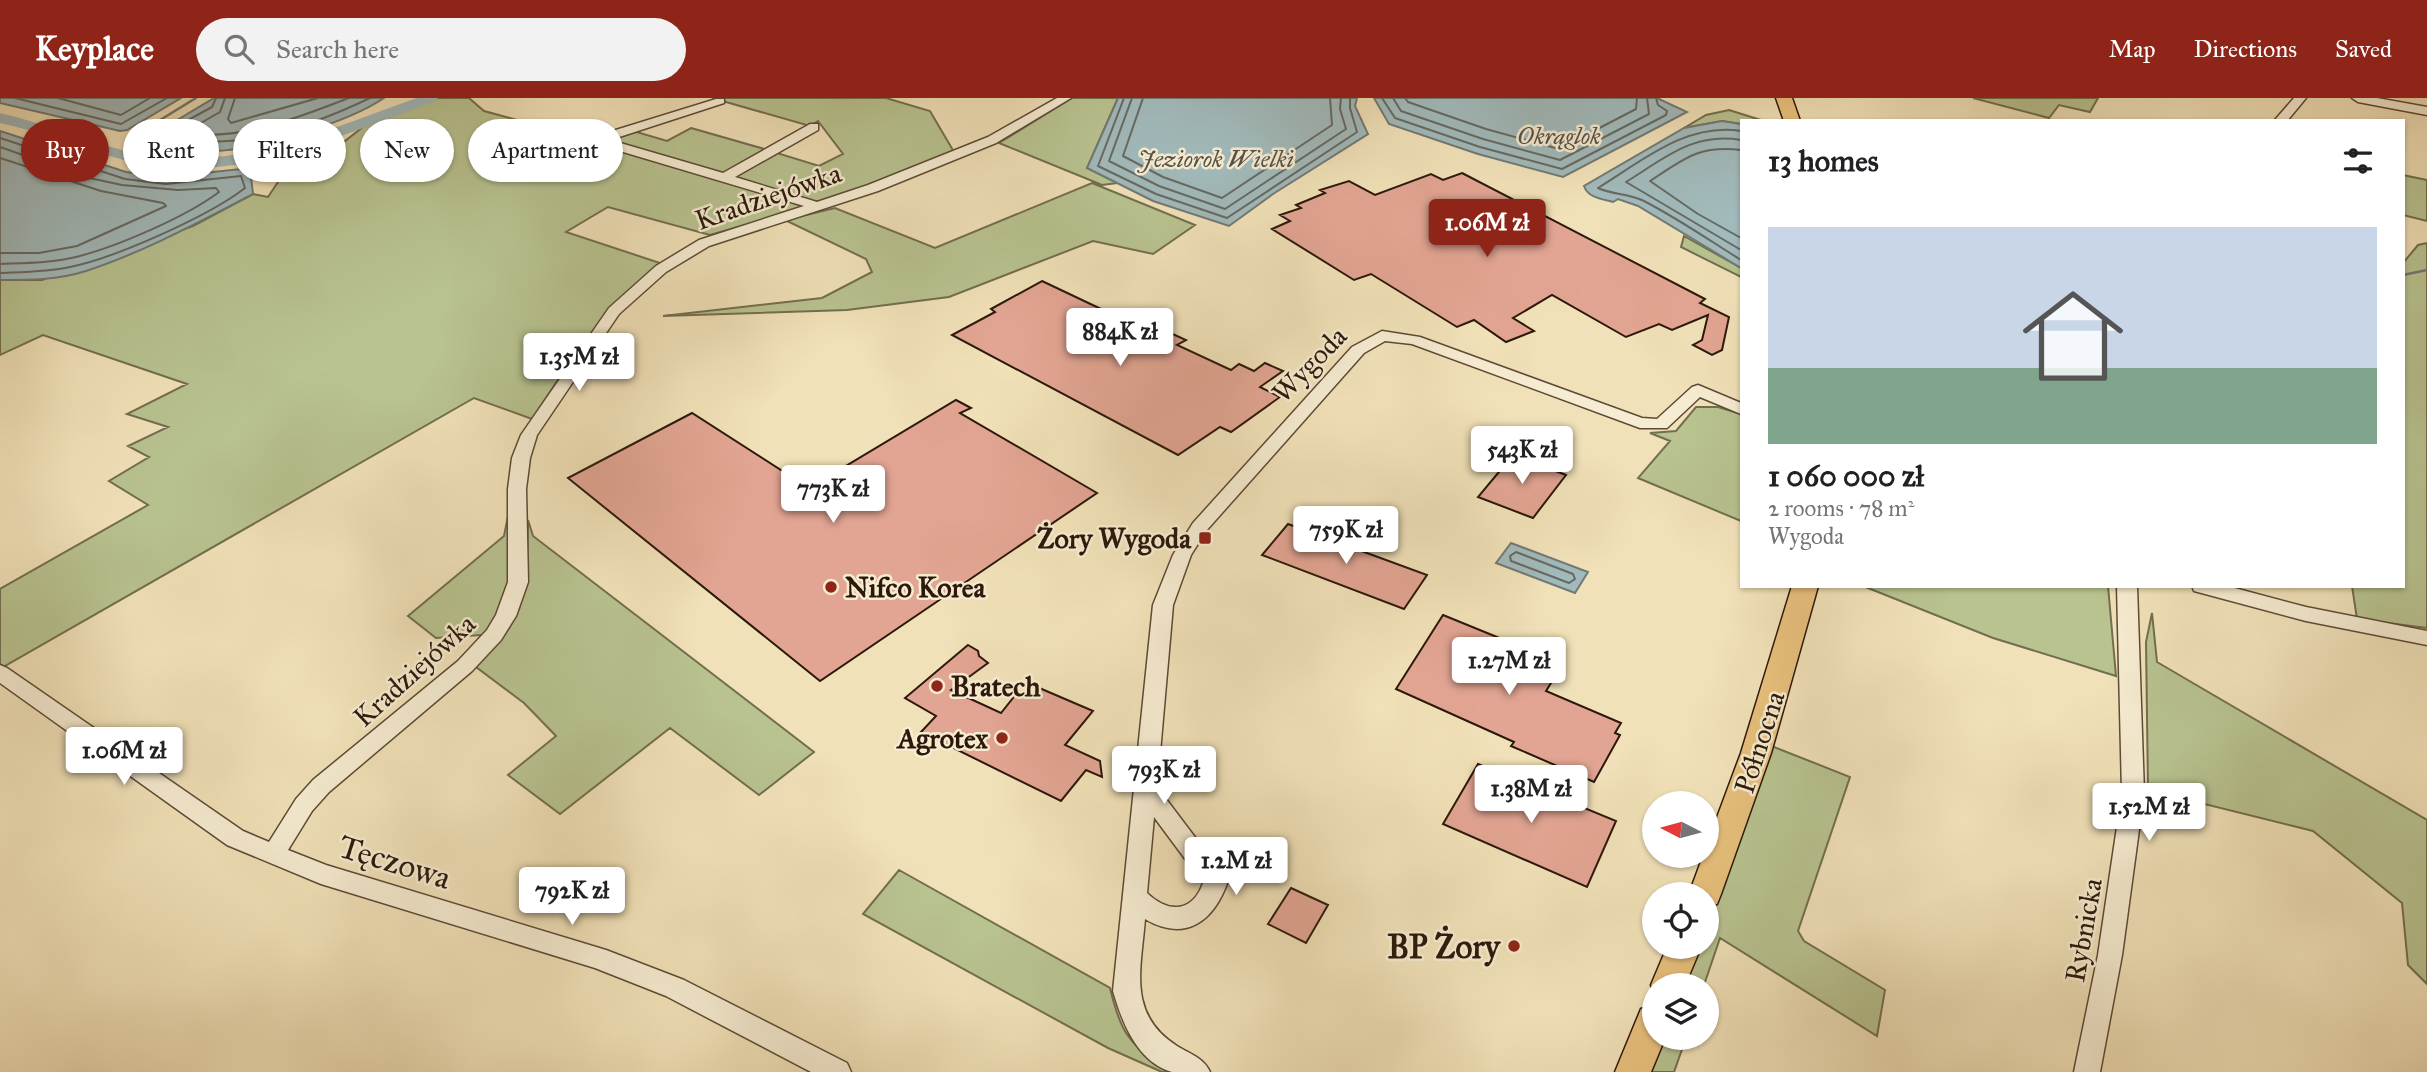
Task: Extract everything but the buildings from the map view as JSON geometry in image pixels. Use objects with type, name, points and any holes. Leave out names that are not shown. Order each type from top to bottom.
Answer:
[{"type":"main road","points":[[1784,98],[1791,119]]},
{"type":"main road","name":"Północna","points":[[1709,882],[1756,753],[1804,588]]},
{"type":"main road","points":[[1633,1072],[1642,1050]]},
{"type":"street","name":"Kradziejówka","points":[[274,853],[304,805],[321,786],[465,666],[494,635],[506,616],[514,599],[517,582],[517,489],[528,435],[614,312],[661,269],[704,243],[873,188],[992,140],[1065,98]]},
{"type":"street","points":[[2282,119],[2300,98]]},
{"type":"street","points":[[2358,98],[2427,111]]},
{"type":"street","points":[[720,102],[597,140],[814,205]]},
{"type":"street","points":[[724,178],[814,127]]},
{"type":"street","name":"Wygoda","points":[[1197,1072],[1144,1038],[1132,1016],[1126,991],[1163,605],[1182,555],[1216,508],[1358,350],[1382,336],[1416,340],[1640,424],[1661,424],[1698,390],[1740,409]]},
{"type":"street","name":"Rybnicka","points":[[2087,1072],[2110,955],[2133,793],[2127,588]]},
{"type":"street","points":[[2209,588],[2318,617],[2427,638]]},
{"type":"street","name":"Tęczowa","points":[[0,673],[235,838],[321,874],[597,958],[663,984],[838,1072]]},
{"type":"street","points":[[1134,896],[1145,908],[1159,916],[1184,920],[1199,912],[1212,900],[1216,881],[1144,787]]},
{"type":"green space","points":[[438,98],[469,98],[484,111],[513,119],[468,119],[468,182],[623,182],[623,150],[808,207],[710,235],[608,207],[566,232],[663,264],[623,297],[606,316],[575,355],[532,419],[474,398],[3,667],[0,665],[0,589],[148,505],[109,481],[149,457],[128,446],[168,427],[127,414],[187,384],[43,335],[0,355],[0,280],[42,280],[193,226],[253,194],[268,197],[278,182],[346,182],[346,140],[360,129],[360,182],[454,182],[454,119],[375,119]]},
{"type":"green space","points":[[712,98],[886,98],[930,111],[954,152],[888,179],[816,202],[731,177],[774,152],[819,166],[843,154],[818,121],[810,126]]},
{"type":"green space","points":[[1072,98],[1118,98],[1087,168],[1118,183],[1102,185],[999,143]]},
{"type":"green space","points":[[1973,98],[2098,98],[2090,112],[2059,105],[2049,118]]},
{"type":"green space","points":[[1729,110],[1758,119],[1740,119],[1740,124],[1722,121],[1684,128],[1706,115]]},
{"type":"green space","points":[[691,128],[768,150],[722,175],[623,145],[623,132],[630,130],[667,141]]},
{"type":"green space","points":[[2405,175],[2427,180],[2427,221],[2405,216]]},
{"type":"green space","points":[[1092,183],[1195,225],[1153,254],[1093,241],[949,297],[847,310],[663,316],[822,298],[872,272],[866,259],[785,220],[835,208],[935,248]]},
{"type":"green space","points":[[1684,236],[1740,267],[1740,276],[1681,247]]},
{"type":"green space","points":[[2427,243],[2427,628],[2357,619],[2352,588],[2405,588],[2405,261],[2418,245]]},
{"type":"green space","points":[[1696,407],[1718,407],[1740,414],[1740,521],[1638,478],[1670,441],[1650,433],[1676,431]]},
{"type":"green space","points":[[508,516],[513,571],[505,608],[482,642],[481,635],[436,638],[408,616],[504,536]]},
{"type":"green space","points":[[528,520],[533,536],[814,752],[759,795],[670,728],[560,814],[508,775],[556,736],[524,703],[476,667],[519,609],[527,568]]},
{"type":"green space","points":[[1868,588],[2108,588],[2116,676],[1993,638]]},
{"type":"green space","points":[[2152,613],[2157,662],[2427,820],[2427,984],[2408,965],[2402,903],[2313,831],[2148,790],[2146,642]]},
{"type":"green space","points":[[1769,745],[1850,777],[1798,931],[1804,941],[1885,990],[1877,1036],[1720,938],[1719,941],[1719,882]]},
{"type":"green space","points":[[899,870],[1110,988],[1119,1018],[1129,1037],[1167,1072],[1108,1048],[863,914]]},
{"type":"green space","points":[[1690,959],[1713,959],[1708,973],[1685,973]]},
{"type":"green space","points":[[1656,1050],[1682,1050],[1674,1072],[1648,1072]]},
{"type":"water","points":[[0,98],[181,98],[146,119],[123,119],[123,131],[120,131],[109,128],[109,119],[69,119],[0,103]]},
{"type":"water","points":[[214,98],[384,98],[341,119],[233,119],[231,150],[219,151],[219,119],[179,119]]},
{"type":"water","name":"Jeziorok Wielki","points":[[1118,98],[1357,98],[1355,106],[1368,134],[1273,194],[1229,226],[1153,201],[1087,168]]},
{"type":"water","name":"Okrąglok","points":[[1374,98],[1657,98],[1687,112],[1563,177],[1478,154],[1389,124]]},
{"type":"water","points":[[1722,121],[1740,124],[1740,267],[1638,206],[1618,199],[1613,202],[1600,199],[1592,196],[1584,186],[1684,128]]},
{"type":"water","points":[[0,131],[21,138],[21,182],[109,182],[109,166],[123,171],[123,182],[219,182],[219,171],[233,170],[233,182],[252,182],[253,194],[150,246],[108,263],[54,278],[0,280]]},
{"type":"water","points":[[1511,543],[1588,572],[1575,593],[1496,563]]},
{"type":"waterway","points":[[162,119],[196,98]]},
{"type":"waterway","points":[[0,118],[136,157],[188,163],[259,154],[331,133],[431,98]]},
{"type":"waterway","points":[[2405,275],[2427,270]]},
{"type":"place","name":"Żory Wygoda","points":[[1205,538]]},
{"type":"place","name":"Nifco Korea","points":[[831,587]]},
{"type":"place","name":"Bratech","points":[[937,686]]},
{"type":"place","name":"Agrotex","points":[[1002,738]]},
{"type":"place","name":"BP Żory","points":[[1514,946]]}]
